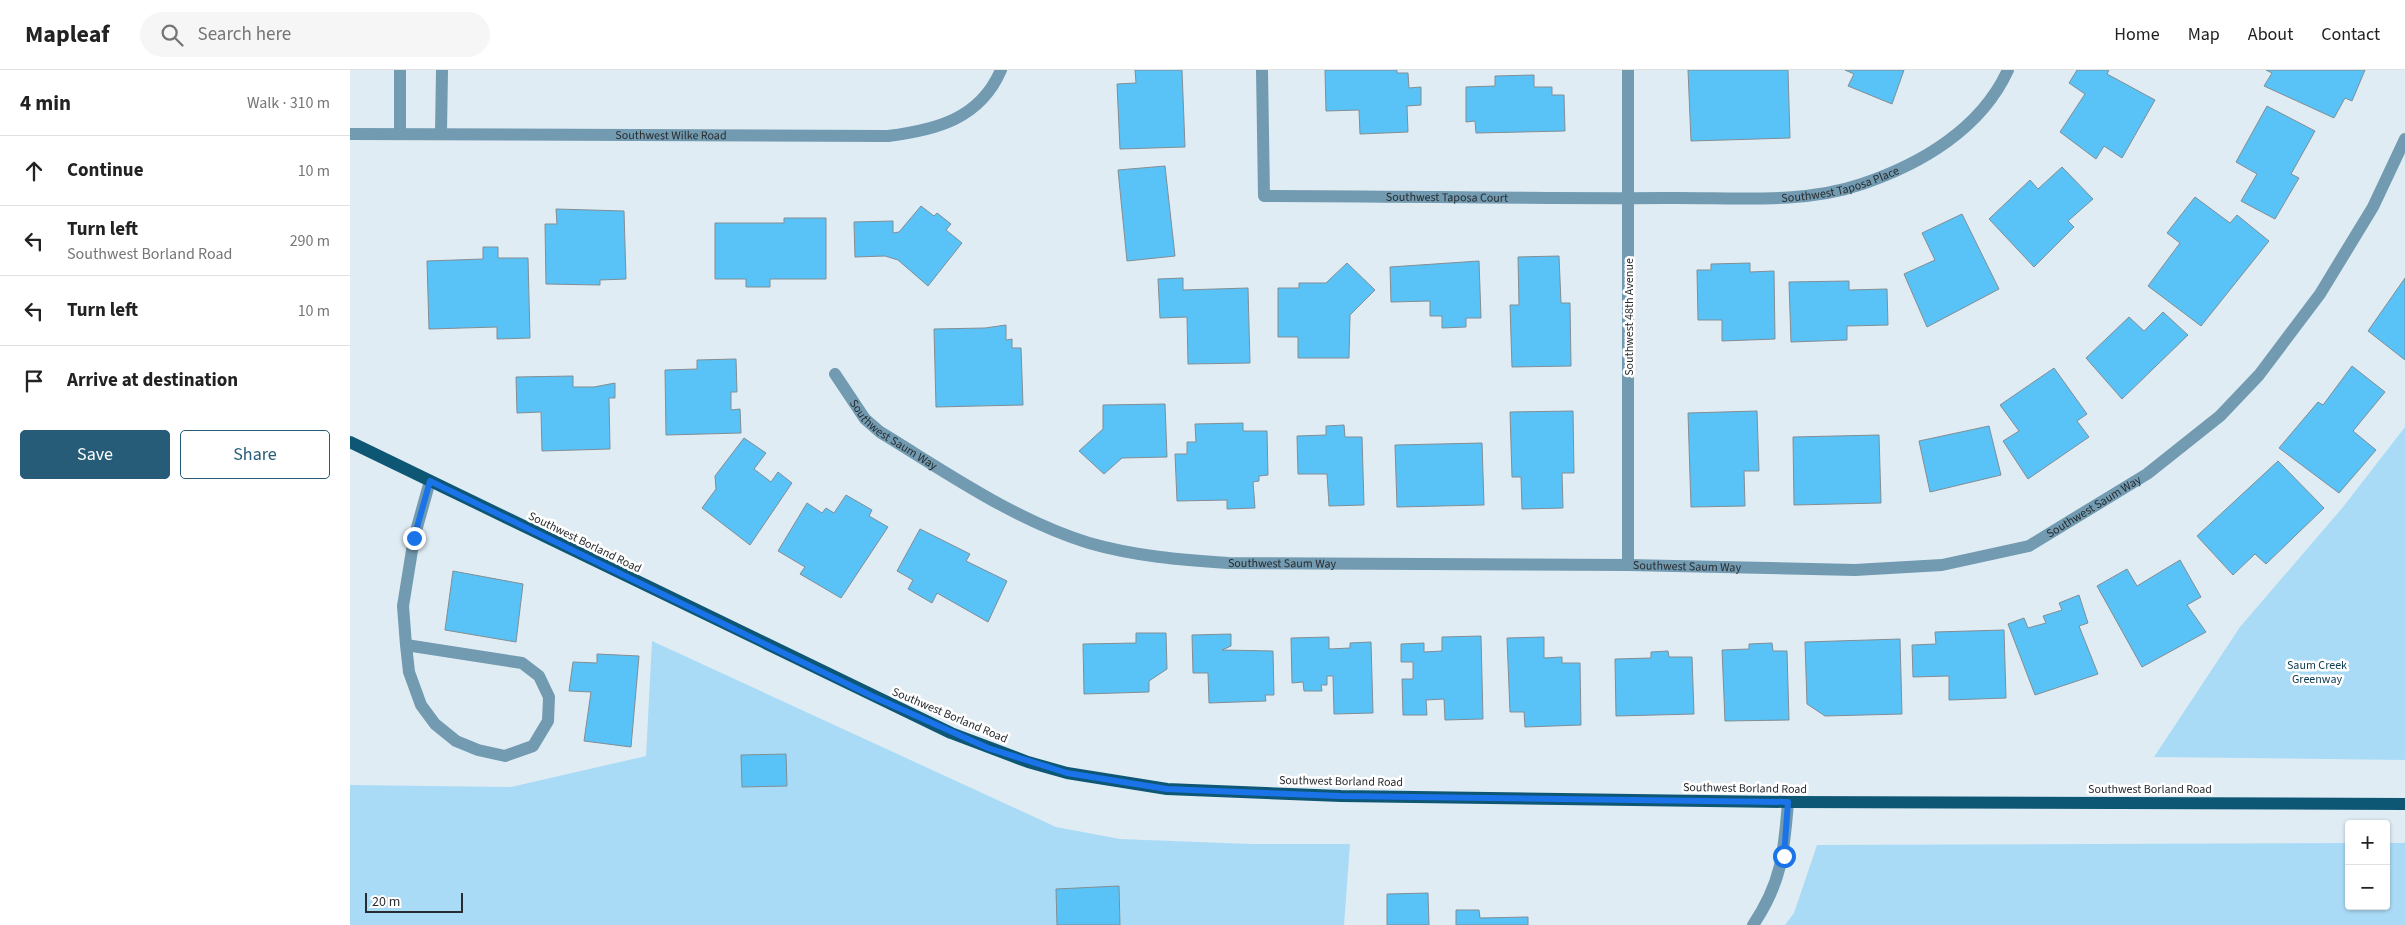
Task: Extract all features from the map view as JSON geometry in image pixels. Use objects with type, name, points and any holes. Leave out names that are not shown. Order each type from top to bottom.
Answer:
[{"type":"main road","name":"Southwest Borland Road","points":[[350,442],[925,720],[988,748],[1067,773],[1148,787],[1351,796],[1788,802],[2405,804]]},
{"type":"street","points":[[400,70],[400,132]]},
{"type":"street","points":[[441,133],[442,70]]},
{"type":"street","name":"Southwest Wilke Road","points":[[350,134],[400,132],[888,136],[939,127],[959,118],[982,99],[1001,70]]},
{"type":"street","name":"Southwest Taposa Court","points":[[1262,70],[1264,196],[1629,198]]},
{"type":"street","name":"Southwest 48th Avenue","points":[[1628,70],[1628,565]]},
{"type":"street","name":"Southwest Taposa Place","points":[[1629,198],[1778,197],[1821,194],[1861,184],[1943,146],[1976,116],[2001,85],[2008,70]]},
{"type":"street","name":"Southwest Saum Way","points":[[835,374],[865,419],[880,432],[1006,507],[1087,542],[1124,552],[1172,559],[1228,563],[1628,565],[1855,570],[1942,565],[2029,546],[2147,474],[2220,416],[2259,375],[2320,294],[2373,207],[2405,139]]},
{"type":"street","points":[[406,645],[522,663],[538,676],[549,697],[548,721],[533,746],[505,756],[478,750],[456,741],[435,724],[421,706],[409,672],[406,645],[403,606],[414,538],[430,481]]},
{"type":"street","points":[[1753,925],[1776,884],[1784,856],[1788,802]]},
{"type":"green space","name":"Saum Creek Greenway","points":[[2405,427],[2405,760],[2154,757],[2240,627],[2343,507]]},
{"type":"green space","points":[[652,641],[1056,827],[1120,839],[1251,844],[1350,844],[1344,925],[350,925],[350,785],[511,787],[646,756]]},
{"type":"green space","points":[[2345,843],[2345,910],[2390,910],[2390,843],[2405,843],[2405,925],[1785,925],[1794,913],[1817,845]]},
{"type":"building","points":[[1135,70],[1182,70],[1185,147],[1120,149],[1117,84],[1136,83]]},
{"type":"building","points":[[1325,70],[1397,70],[1397,73],[1408,73],[1409,88],[1421,87],[1421,105],[1407,106],[1408,132],[1360,134],[1359,110],[1326,111]]},
{"type":"building","points":[[1688,70],[1788,70],[1790,138],[1691,141]]},
{"type":"building","points":[[1845,70],[1904,70],[1892,104],[1848,86],[1854,74]]},
{"type":"building","points":[[2077,70],[2109,70],[2107,74],[2155,100],[2122,158],[2104,146],[2096,159],[2060,132],[2085,94],[2069,83]]},
{"type":"building","points":[[2266,70],[2365,70],[2352,101],[2345,98],[2334,118],[2264,86],[2272,73]]},
{"type":"building","points":[[1534,75],[1534,87],[1552,87],[1552,95],[1564,95],[1565,131],[1476,133],[1475,121],[1466,122],[1466,87],[1495,86],[1495,76]]},
{"type":"building","points":[[2267,106],[2315,131],[2291,174],[2299,178],[2275,219],[2241,201],[2257,174],[2236,162]]},
{"type":"building","points":[[1165,166],[1175,256],[1127,261],[1118,170]]},
{"type":"building","points":[[2062,167],[2093,199],[2068,221],[2074,227],[2034,267],[1989,219],[2030,180],[2038,189]]},
{"type":"building","points":[[2195,197],[2230,223],[2237,215],[2269,241],[2201,326],[2148,286],[2180,243],[2167,233]]},
{"type":"building","points":[[921,206],[934,216],[937,213],[951,224],[946,230],[962,243],[928,286],[898,260],[885,256],[855,257],[854,222],[893,221],[893,233],[899,232]]},
{"type":"building","points":[[556,209],[624,211],[626,279],[600,280],[600,285],[546,284],[545,224],[557,224]]},
{"type":"building","points":[[1962,214],[1999,289],[1927,327],[1904,274],[1935,260],[1922,233]]},
{"type":"building","points":[[784,218],[826,218],[826,279],[770,279],[770,287],[746,287],[746,279],[715,279],[715,223],[784,223]]},
{"type":"building","points":[[483,247],[498,247],[498,258],[528,258],[530,338],[497,339],[497,327],[429,329],[427,261],[483,259]]},
{"type":"building","points":[[1559,256],[1561,303],[1570,303],[1571,366],[1512,367],[1510,305],[1519,305],[1518,257]]},
{"type":"building","points":[[1479,261],[1481,318],[1466,318],[1466,327],[1442,328],[1442,316],[1430,316],[1430,301],[1391,302],[1390,267]]},
{"type":"building","points":[[1347,263],[1375,290],[1350,315],[1349,358],[1298,358],[1298,337],[1278,337],[1278,288],[1299,288],[1299,283],[1326,283]]},
{"type":"building","points":[[1750,263],[1750,272],[1774,271],[1775,339],[1722,341],[1722,320],[1698,320],[1697,270],[1711,270],[1711,264]]},
{"type":"building","points":[[1183,278],[1183,290],[1248,288],[1250,363],[1188,364],[1187,317],[1160,318],[1158,279]]},
{"type":"building","points":[[2405,278],[2405,360],[2368,331]]},
{"type":"building","points":[[1849,281],[1849,290],[1887,289],[1888,325],[1847,326],[1847,340],[1791,342],[1789,282]]},
{"type":"building","points":[[2163,312],[2188,335],[2122,399],[2086,358],[2129,317],[2144,331]]},
{"type":"building","points":[[1006,325],[1006,340],[1012,339],[1012,348],[1021,348],[1023,405],[936,407],[934,329],[985,328]]},
{"type":"building","points":[[736,359],[737,392],[731,392],[731,410],[740,409],[741,433],[666,435],[665,370],[697,369],[697,360]]},
{"type":"building","points":[[2352,366],[2385,392],[2353,431],[2376,450],[2339,493],[2279,448],[2318,402],[2323,405]]},
{"type":"building","points":[[2054,368],[2087,414],[2077,421],[2089,437],[2028,479],[2003,441],[2019,431],[2000,405]]},
{"type":"building","points":[[573,376],[573,387],[594,387],[615,383],[615,398],[609,398],[610,449],[542,451],[541,412],[517,413],[516,377]]},
{"type":"building","points":[[1165,404],[1167,457],[1122,458],[1104,474],[1079,451],[1103,429],[1103,405]]},
{"type":"building","points":[[1573,411],[1574,473],[1562,473],[1563,508],[1522,509],[1521,477],[1512,477],[1510,412]]},
{"type":"building","points":[[1757,411],[1759,471],[1744,471],[1745,506],[1691,507],[1688,413]]},
{"type":"building","points":[[1243,423],[1243,431],[1267,431],[1268,475],[1259,476],[1259,481],[1253,482],[1255,508],[1227,509],[1227,500],[1177,501],[1175,454],[1187,454],[1187,442],[1196,442],[1195,424]]},
{"type":"building","points":[[1344,425],[1345,437],[1362,437],[1364,505],[1329,506],[1327,474],[1298,474],[1297,436],[1326,435],[1326,426]]},
{"type":"building","points":[[1989,426],[2001,475],[1930,492],[1919,441]]},
{"type":"building","points":[[1879,435],[1881,503],[1794,505],[1793,437]]},
{"type":"building","points":[[744,438],[766,453],[754,469],[771,482],[778,472],[792,483],[750,545],[702,508],[716,489],[715,476]]},
{"type":"building","points":[[1482,443],[1484,505],[1397,507],[1395,445]]},
{"type":"building","points":[[2278,461],[2324,508],[2266,564],[2255,554],[2233,575],[2197,536]]},
{"type":"building","points":[[846,495],[872,510],[869,516],[888,527],[841,598],[800,574],[805,567],[778,551],[807,503],[822,513],[826,508],[834,513]]},
{"type":"building","points":[[920,529],[970,554],[966,561],[1007,581],[988,622],[937,593],[932,603],[908,589],[913,580],[897,571]]},
{"type":"building","points":[[2180,560],[2201,597],[2187,605],[2206,632],[2142,667],[2097,586],[2127,569],[2137,586]]},
{"type":"building","points":[[453,571],[523,584],[516,642],[445,630]]},
{"type":"building","points":[[2079,595],[2088,623],[2079,626],[2098,674],[2035,695],[2008,624],[2024,618],[2028,628],[2046,623],[2043,616],[2062,610],[2059,603]]},
{"type":"building","points":[[2004,630],[2006,698],[1949,700],[1949,676],[1913,677],[1912,645],[1936,644],[1935,632]]},
{"type":"building","points":[[1136,633],[1166,633],[1167,669],[1149,681],[1149,692],[1084,694],[1083,644],[1136,643]]},
{"type":"building","points":[[1231,634],[1231,646],[1222,650],[1273,651],[1274,695],[1265,695],[1266,701],[1209,703],[1208,673],[1193,673],[1192,635]]},
{"type":"building","points":[[1481,636],[1483,719],[1445,720],[1444,699],[1426,700],[1427,715],[1403,715],[1402,679],[1413,679],[1413,662],[1401,662],[1401,644],[1424,643],[1424,652],[1442,651],[1442,637]]},
{"type":"building","points":[[1329,637],[1329,649],[1350,648],[1350,643],[1371,642],[1373,713],[1334,714],[1333,676],[1327,676],[1327,685],[1321,685],[1322,691],[1304,691],[1303,682],[1292,683],[1291,638]]},
{"type":"building","points":[[1544,637],[1544,658],[1562,657],[1562,663],[1580,663],[1581,725],[1525,727],[1524,712],[1510,712],[1507,638]]},
{"type":"building","points":[[1900,639],[1902,714],[1825,716],[1807,704],[1805,642]]},
{"type":"building","points":[[1772,643],[1773,651],[1787,651],[1789,720],[1725,721],[1722,650],[1749,649],[1749,644]]},
{"type":"building","points":[[1668,651],[1669,657],[1692,657],[1694,714],[1616,716],[1615,659],[1651,658],[1651,652]]},
{"type":"building","points":[[597,654],[639,656],[631,747],[584,741],[591,692],[569,691],[573,662],[597,663]]},
{"type":"building","points":[[786,754],[787,786],[742,787],[741,755]]},
{"type":"building","points":[[1119,886],[1120,925],[1057,925],[1056,889]]},
{"type":"building","points":[[1428,893],[1429,925],[1387,925],[1387,894]]},
{"type":"building","points":[[1456,910],[1479,910],[1480,918],[1528,917],[1528,925],[1456,925]]},
{"type":"route","points":[[414,538],[430,481],[872,696],[988,748],[1067,773],[1167,789],[1239,792],[1341,796],[1788,802],[1784,856]]}]
